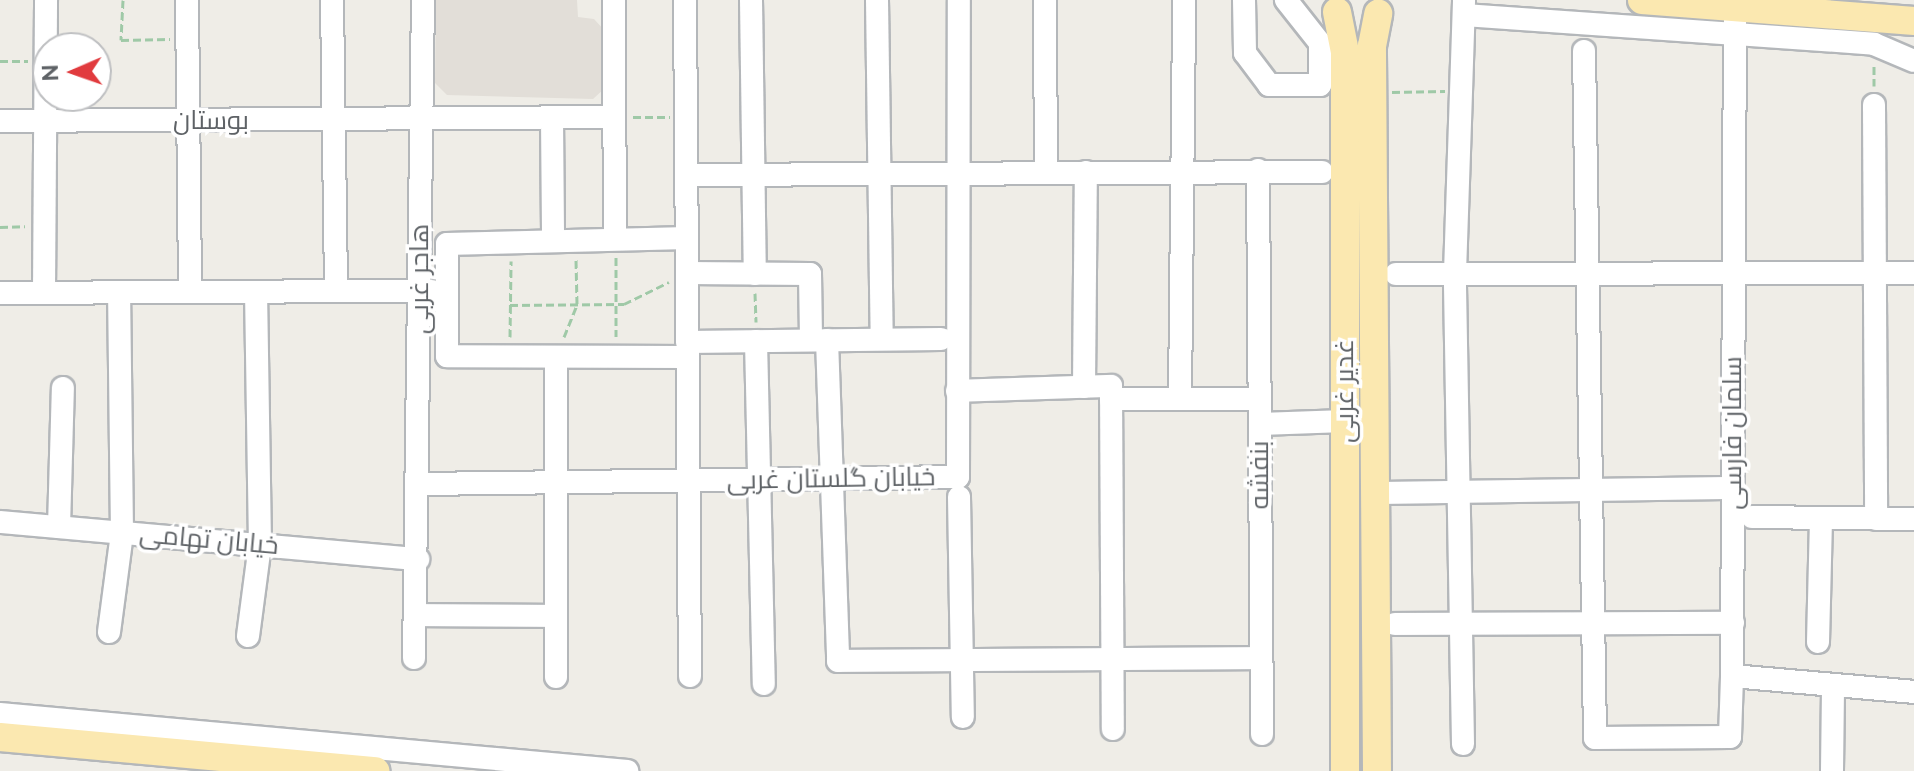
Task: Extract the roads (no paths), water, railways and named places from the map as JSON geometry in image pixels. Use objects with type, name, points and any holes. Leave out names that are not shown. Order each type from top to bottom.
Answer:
[{"type":"main road","points":[[1642,0],[1735,15],[1914,21]]},
{"type":"main road","points":[[1332,6],[1386,7]]},
{"type":"main road","name":"غدیر غربی","points":[[1332,6],[1345,52],[1345,761]]},
{"type":"main road","name":"غدیر غربی","points":[[1376,760],[1372,92],[1386,7]]},
{"type":"main road","points":[[0,737],[375,771]]},
{"type":"main road","points":[[1345,761],[1361,763],[1376,760]]},
{"type":"street","points":[[46,0],[46,32]]},
{"type":"street","points":[[187,0],[191,121],[190,292]]},
{"type":"street","points":[[332,0],[336,291]]},
{"type":"street","name":"هاجر غربی","points":[[414,658],[418,559],[423,0]]},
{"type":"street","points":[[614,0],[615,238]]},
{"type":"street","points":[[685,0],[690,676]]},
{"type":"street","points":[[751,0],[755,274]]},
{"type":"street","points":[[877,0],[882,338]]},
{"type":"street","name":"خیابان گلستان غربی","points":[[419,484],[958,477],[959,0]]},
{"type":"street","points":[[1045,0],[1046,172]]},
{"type":"street","points":[[1180,399],[1188,171],[1184,0]]},
{"type":"street","points":[[1244,0],[1245,53],[1269,85],[1320,85],[1320,43],[1286,0]]},
{"type":"street","points":[[1463,744],[1455,273],[1464,7],[1735,15],[1887,45],[1914,61]]},
{"type":"street","name":"سلمان فارسی","points":[[1596,623],[1595,738],[1730,737],[1735,15]]},
{"type":"street","points":[[1584,51],[1590,489],[1596,623]]},
{"type":"street","points":[[1874,105],[1876,519]]},
{"type":"street","points":[[44,292],[46,112]]},
{"type":"street","name":"بوستان","points":[[0,121],[613,117]]},
{"type":"street","points":[[552,118],[564,240]]},
{"type":"street","name":"بنفشه","points":[[1258,170],[1262,734]]},
{"type":"street","points":[[1084,387],[1086,172]]},
{"type":"street","points":[[686,175],[1322,172]]},
{"type":"street","points":[[687,238],[447,244],[447,356],[615,357],[756,341],[941,339]]},
{"type":"street","points":[[687,273],[810,274],[832,478],[838,661],[1261,658]]},
{"type":"street","points":[[1396,274],[1914,273]]},
{"type":"street","points":[[0,293],[447,291]]},
{"type":"street","points":[[109,632],[122,533],[119,292]]},
{"type":"street","points":[[248,636],[260,545],[256,292]]},
{"type":"street","points":[[756,341],[764,684]]},
{"type":"street","points":[[556,357],[556,677]]},
{"type":"street","points":[[957,391],[1084,387],[1180,399],[1259,399]]},
{"type":"street","points":[[59,527],[63,388]]},
{"type":"street","points":[[1111,392],[1113,729]]},
{"type":"street","points":[[1260,424],[1345,421]]},
{"type":"street","points":[[1373,493],[1733,488]]},
{"type":"street","points":[[959,497],[963,717]]},
{"type":"street","points":[[1752,517],[1914,519]]},
{"type":"street","points":[[1818,642],[1821,518]]},
{"type":"street","name":"خیابان تهامی","points":[[0,522],[418,559]]},
{"type":"street","points":[[416,615],[556,616]]},
{"type":"street","points":[[1395,624],[1733,623]]},
{"type":"street","points":[[1732,676],[1914,692]]},
{"type":"street","points":[[1832,771],[1833,685]]},
{"type":"street","points":[[0,714],[627,771]]}]
